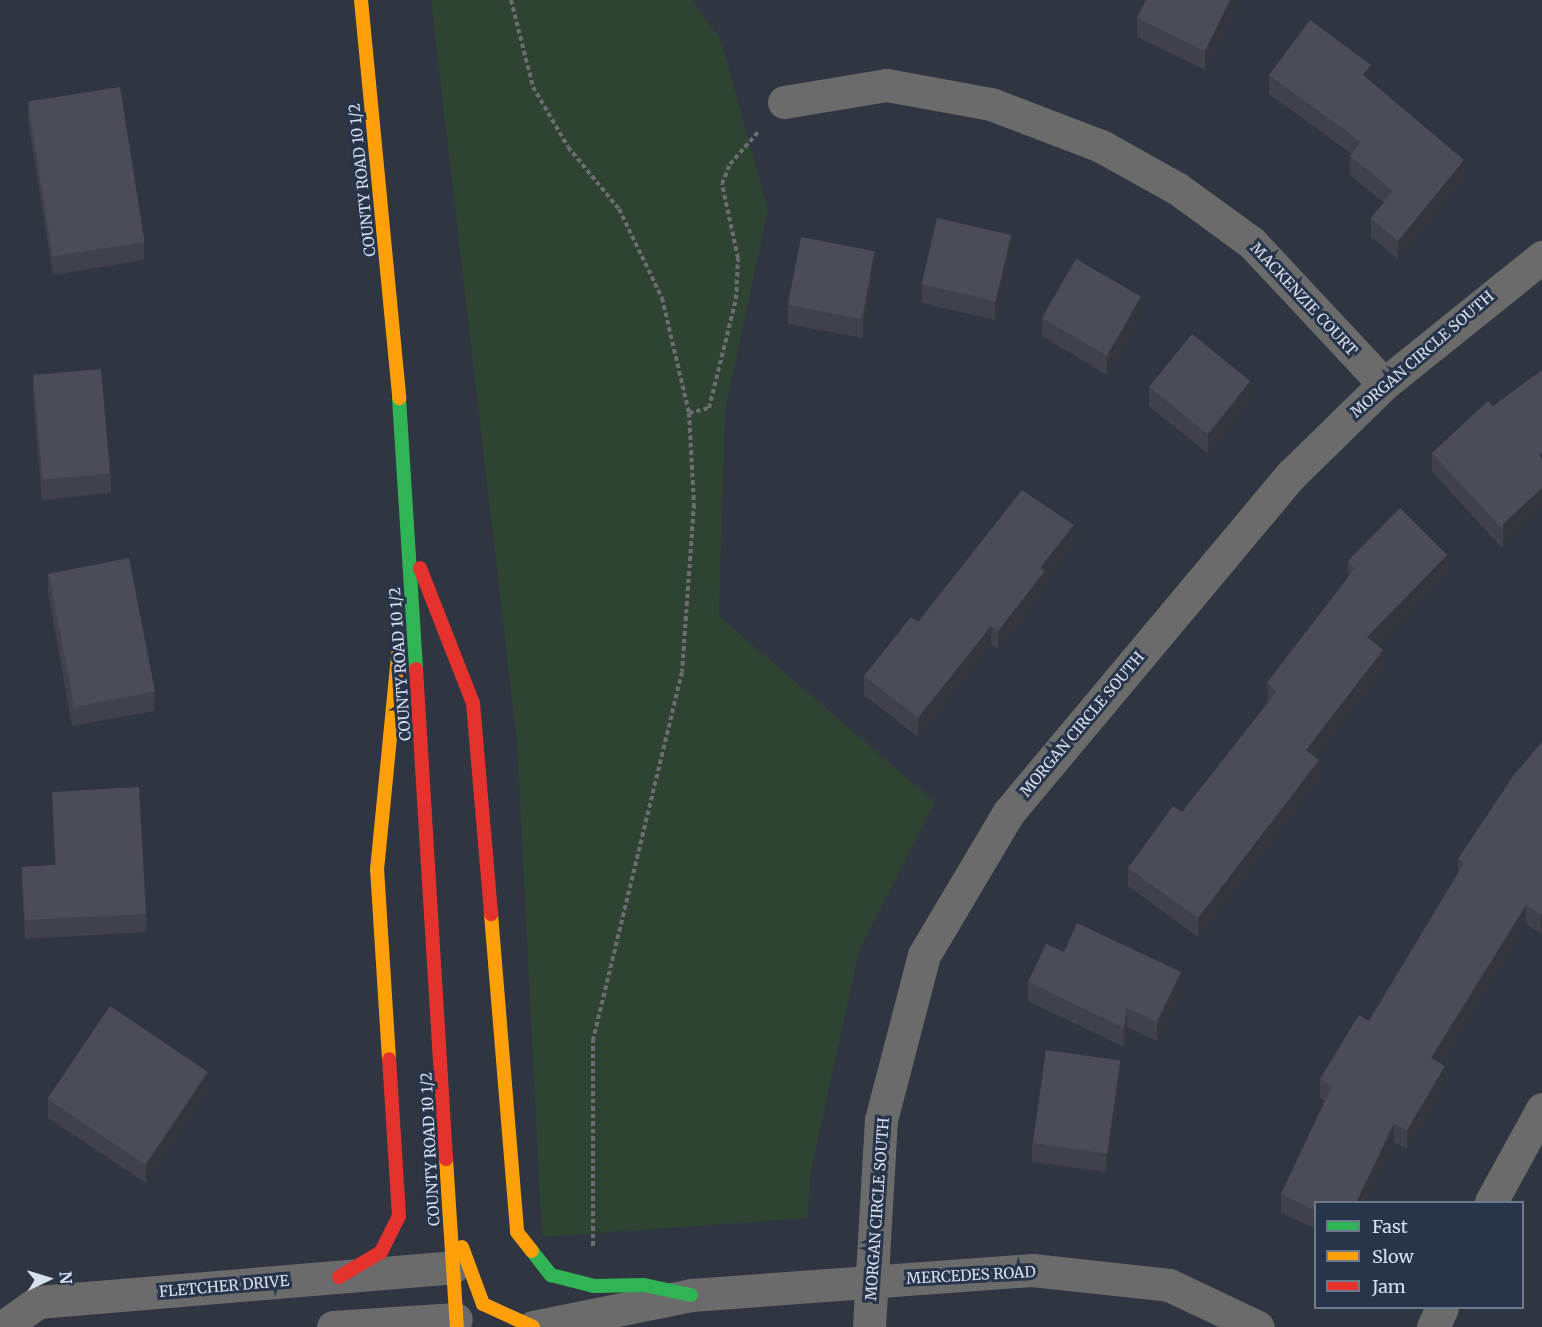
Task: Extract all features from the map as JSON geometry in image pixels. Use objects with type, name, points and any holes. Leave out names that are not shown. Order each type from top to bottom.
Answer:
[{"type":"street","name":"COUNTY ROAD 10 1/2","points":[[361,0],[395,338],[457,1323]]},
{"type":"street","name":"MACKENZIE COURT","points":[[784,102],[887,85],[991,104],[1101,146],[1178,189],[1252,243],[1384,384]]},
{"type":"street","name":"MORGAN CIRCLE SOUTH","points":[[869,1327],[881,1120],[924,955],[1009,812],[1292,474],[1384,384],[1542,256]]},
{"type":"street","points":[[339,1277],[381,1252],[399,1216],[377,870],[409,540]]},
{"type":"street","points":[[409,540],[473,703],[517,1232],[551,1275],[594,1286],[644,1285],[691,1295]]},
{"type":"street","points":[[1492,1201],[1542,1109]]},
{"type":"street","points":[[450,1214],[483,1304],[533,1327]]},
{"type":"street","name":"FLETCHER DRIVE","points":[[3,1327],[38,1302],[453,1267]]},
{"type":"street","name":"MERCEDES ROAD","points":[[533,1327],[691,1295],[1032,1270],[1102,1274],[1169,1285],[1258,1327]]},
{"type":"street","points":[[1433,1327],[1442,1309]]},
{"type":"street","points":[[333,1327],[457,1323]]},
{"type":"path","points":[[511,0],[533,87],[568,147],[619,209],[662,298],[689,412],[694,504],[682,672],[593,1039],[593,1256]]},
{"type":"path","points":[[689,412],[708,408],[736,299],[738,258],[722,184],[730,164],[784,102]]},
{"type":"green space","points":[[431,0],[692,0],[720,38],[768,209],[725,411],[719,616],[935,802],[859,951],[810,1175],[808,1218],[542,1237],[517,742]]},
{"type":"building","points":[[1146,0],[1230,0],[1205,51],[1137,18]]},
{"type":"building","points":[[1310,20],[1371,65],[1363,75],[1464,160],[1398,241],[1371,218],[1393,191],[1350,156],[1361,142],[1269,75]]},
{"type":"building","points":[[120,87],[145,242],[53,257],[28,102]]},
{"type":"building","points":[[937,218],[1011,235],[996,301],[922,284]]},
{"type":"building","points":[[801,237],[875,251],[861,319],[788,305]]},
{"type":"building","points":[[1076,259],[1141,296],[1107,355],[1042,318]]},
{"type":"building","points":[[1192,334],[1250,381],[1207,434],[1149,387]]},
{"type":"building","points":[[101,369],[110,474],[42,480],[33,375]]},
{"type":"building","points":[[1542,370],[1542,453],[1539,455],[1542,459],[1542,488],[1503,524],[1503,530],[1432,453],[1488,401],[1493,406]]},
{"type":"building","points":[[1022,490],[1074,525],[1040,568],[1045,571],[998,631],[991,626],[918,718],[864,676],[911,617],[918,622]]},
{"type":"building","points":[[1400,508],[1447,555],[1367,637],[1383,650],[1306,750],[1319,760],[1198,918],[1128,868],[1173,806],[1182,812],[1277,691],[1267,683],[1355,568],[1348,561]]},
{"type":"building","points":[[129,558],[155,692],[74,707],[49,574]]},
{"type":"building","points":[[1542,742],[1541,915],[1526,905],[1431,1058],[1445,1066],[1407,1130],[1394,1123],[1357,1201],[1314,1201],[1314,1210],[1281,1194],[1332,1086],[1320,1079],[1359,1015],[1369,1021],[1464,863],[1458,859],[1513,776]]},
{"type":"building","points":[[139,787],[146,914],[25,920],[22,867],[56,865],[52,792]]},
{"type":"building","points":[[1077,923],[1181,972],[1157,1022],[1127,1008],[1124,1028],[1028,982],[1046,944],[1064,952]]},
{"type":"building","points":[[110,1006],[208,1072],[145,1165],[47,1099]]},
{"type":"building","points":[[1046,1050],[1120,1060],[1107,1154],[1033,1143]]},
{"type":"traffic: fast","points":[[399,398],[416,669]]},
{"type":"traffic: fast","points":[[532,1251],[551,1275],[594,1286],[644,1285],[691,1295]]},
{"type":"traffic: slow","points":[[361,0],[399,398]]},
{"type":"traffic: slow","points":[[389,1059],[377,870],[399,644]]},
{"type":"traffic: slow","points":[[491,914],[517,1232],[532,1251]]},
{"type":"traffic: slow","points":[[446,1159],[457,1327]]},
{"type":"traffic: slow","points":[[462,1247],[483,1304],[533,1327]]},
{"type":"traffic: jam","points":[[420,568],[473,703],[491,914]]},
{"type":"traffic: jam","points":[[416,669],[446,1159]]},
{"type":"traffic: jam","points":[[339,1277],[381,1252],[399,1216],[389,1059]]}]
